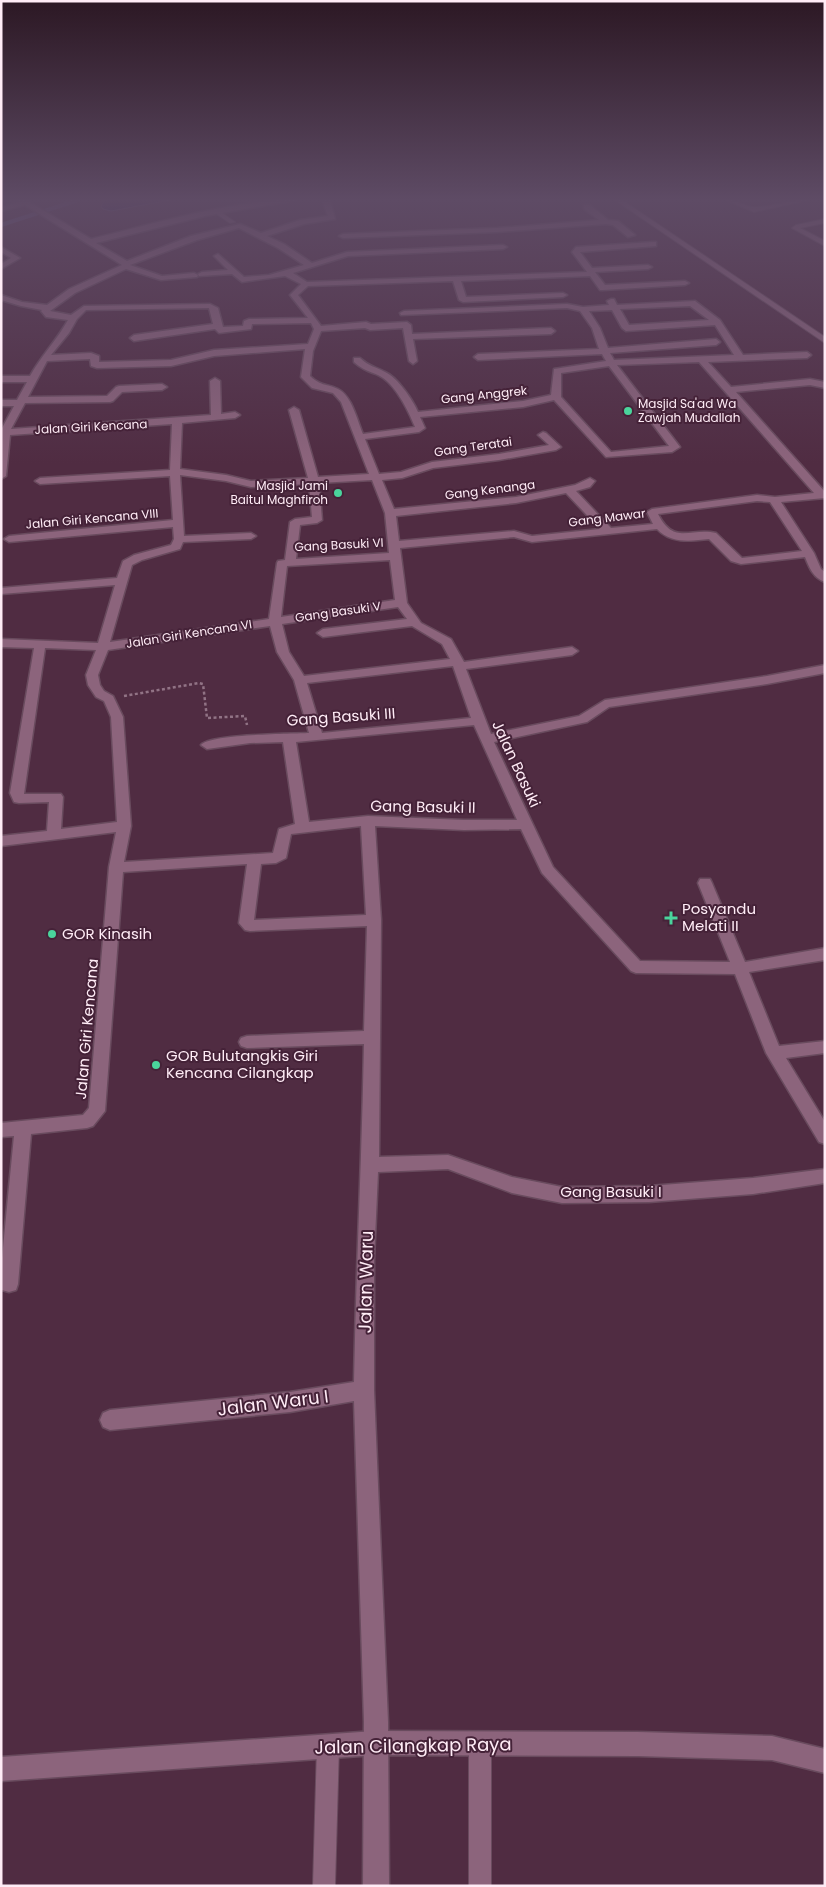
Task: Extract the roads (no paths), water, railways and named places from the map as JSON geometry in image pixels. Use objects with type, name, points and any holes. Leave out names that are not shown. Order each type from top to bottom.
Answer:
[{"type":"street","points":[[73,318],[49,315],[45,311],[78,288]]},
{"type":"street","points":[[44,358],[91,356],[96,358],[94,364],[97,365],[171,363],[185,362],[214,353],[312,346],[316,325],[294,295],[302,288]]},
{"type":"street","points":[[459,288],[464,300],[545,288]]},
{"type":"street","points":[[560,288],[567,306]]},
{"type":"street","points":[[1,297],[21,304],[48,308]]},
{"type":"street","points":[[413,361],[403,310],[567,306],[583,309],[613,304],[689,302],[717,322],[741,359]]},
{"type":"street","points":[[613,304],[633,338]]},
{"type":"street","points":[[2,471],[5,432],[44,358],[66,332],[73,318],[81,310],[89,308],[210,306],[214,308],[217,326],[221,330],[247,327],[249,322],[366,325],[370,327],[406,326]]},
{"type":"street","points":[[583,309],[596,328],[612,363],[674,445],[674,448],[615,455],[605,453],[598,442],[556,397],[557,371],[612,363],[807,355]]},
{"type":"street","points":[[478,357],[605,351],[633,338],[717,322]]},
{"type":"street","points":[[134,338],[217,326]]},
{"type":"street","points":[[408,337],[551,331]]},
{"type":"street","points":[[633,338],[716,342]]},
{"type":"street","name":"Jalan Basuki","points":[[312,346],[309,351],[305,377],[315,386],[336,391],[345,401],[390,513],[401,603],[417,625],[447,642],[459,664],[478,721],[527,824],[546,870],[636,966],[740,968],[825,954]]},
{"type":"street","points":[[357,360],[367,368],[383,374],[410,401],[420,428],[360,437]]},
{"type":"street","points":[[702,360],[823,495]]},
{"type":"street","points":[[1,380],[34,379]]},
{"type":"street","points":[[215,381],[216,417]]},
{"type":"street","points":[[729,390],[810,382],[825,385]]},
{"type":"street","points":[[1,403],[110,399],[119,389],[162,387]]},
{"type":"street","name":"Gang Anggrek","points":[[415,415],[523,404],[556,397]]},
{"type":"street","points":[[290,562],[296,522],[317,520],[314,481],[294,410]]},
{"type":"street","name":"Jalan Giri Kencana","points":[[5,432],[177,422],[235,415]]},
{"type":"street","points":[[177,422],[175,472],[179,539],[251,536]]},
{"type":"street","name":"Gang Teratai","points":[[377,477],[402,475],[432,465],[499,457],[556,447],[543,434]]},
{"type":"street","points":[[40,481],[175,472],[217,476],[252,484],[377,477]]},
{"type":"street","name":"Gang Kenanga","points":[[390,513],[516,500],[569,490],[586,485],[590,481]]},
{"type":"street","points":[[569,490],[609,532]]},
{"type":"street","points":[[660,526],[652,512],[757,498],[774,500],[823,495]]},
{"type":"street","points":[[774,500],[825,579]]},
{"type":"street","name":"Jalan Giri Kencana VIII","points":[[9,539],[177,523]]},
{"type":"street","name":"Gang Mawar","points":[[396,550],[514,534],[532,539],[660,526],[666,534],[679,538],[712,535],[735,559],[742,561],[809,553]]},
{"type":"street","name":"Jalan Giri Kencana","points":[[1,1130],[87,1121],[97,1111],[116,867],[124,826],[117,717],[109,699],[100,694],[94,685],[92,676],[103,647],[127,563],[141,556],[176,547],[179,539]]},
{"type":"street","name":"Gang Basuki VI","points":[[275,621],[282,563],[396,550]]},
{"type":"street","points":[[1,591],[122,581]]},
{"type":"street","name":"Gang Basuki V","points":[[275,621],[401,603]]},
{"type":"street","points":[[275,621],[283,652],[300,680],[317,737]]},
{"type":"street","name":"Jalan Giri Kencana VI","points":[[1,643],[103,647],[275,621]]},
{"type":"street","points":[[323,633],[414,622]]},
{"type":"street","points":[[40,644],[17,793],[19,800],[56,797],[54,835]]},
{"type":"street","points":[[300,680],[572,651]]},
{"type":"street","points":[[487,738],[576,722],[605,704],[767,680],[825,669]]},
{"type":"street","name":"Gang Basuki III","points":[[207,745],[250,739],[317,737],[478,721]]},
{"type":"street","points":[[116,867],[276,858],[281,855],[283,834],[296,828],[289,737]]},
{"type":"street","name":"Gang Basuki II","points":[[296,828],[368,821],[464,825],[527,824]]},
{"type":"street","name":"Jalan Waru","points":[[368,821],[374,920],[370,1165],[364,1260],[364,1390],[376,1722],[376,1886]]},
{"type":"street","points":[[1,841],[124,826]]},
{"type":"street","points":[[255,859],[246,910],[246,923],[250,926],[374,920]]},
{"type":"street","points":[[705,883],[774,1053],[825,1137]]},
{"type":"street","points":[[247,1042],[372,1037]]},
{"type":"street","points":[[774,1053],[825,1047]]},
{"type":"street","points":[[9,1284],[23,1128]]},
{"type":"street","name":"Gang Basuki I","points":[[370,1165],[448,1162],[512,1185],[562,1195],[649,1194],[753,1186],[825,1176]]},
{"type":"street","name":"Jalan Waru I","points":[[110,1420],[290,1402],[364,1390]]},
{"type":"street","name":"Jalan Cilangkap Raya","points":[[1,1768],[375,1743],[638,1744],[772,1748],[825,1762]]},
{"type":"lane","points":[[747,288],[825,341]]},
{"type":"lane","points":[[480,1743],[480,1886]]},
{"type":"lane","points":[[324,1886],[328,1746]]},
{"type":"place","name":"Masjid Sa'ad Wa Zawjah Mudallah","points":[[628,411]]},
{"type":"place","name":"Masjid Jami Baitul Maghfiroh","points":[[338,493]]},
{"type":"place","name":"Posyandu Melati II","points":[[671,918]]},
{"type":"place","name":"GOR Kinasih","points":[[52,934]]},
{"type":"place","name":"GOR Bulutangkis Giri Kencana Cilangkap","points":[[156,1065]]}]
